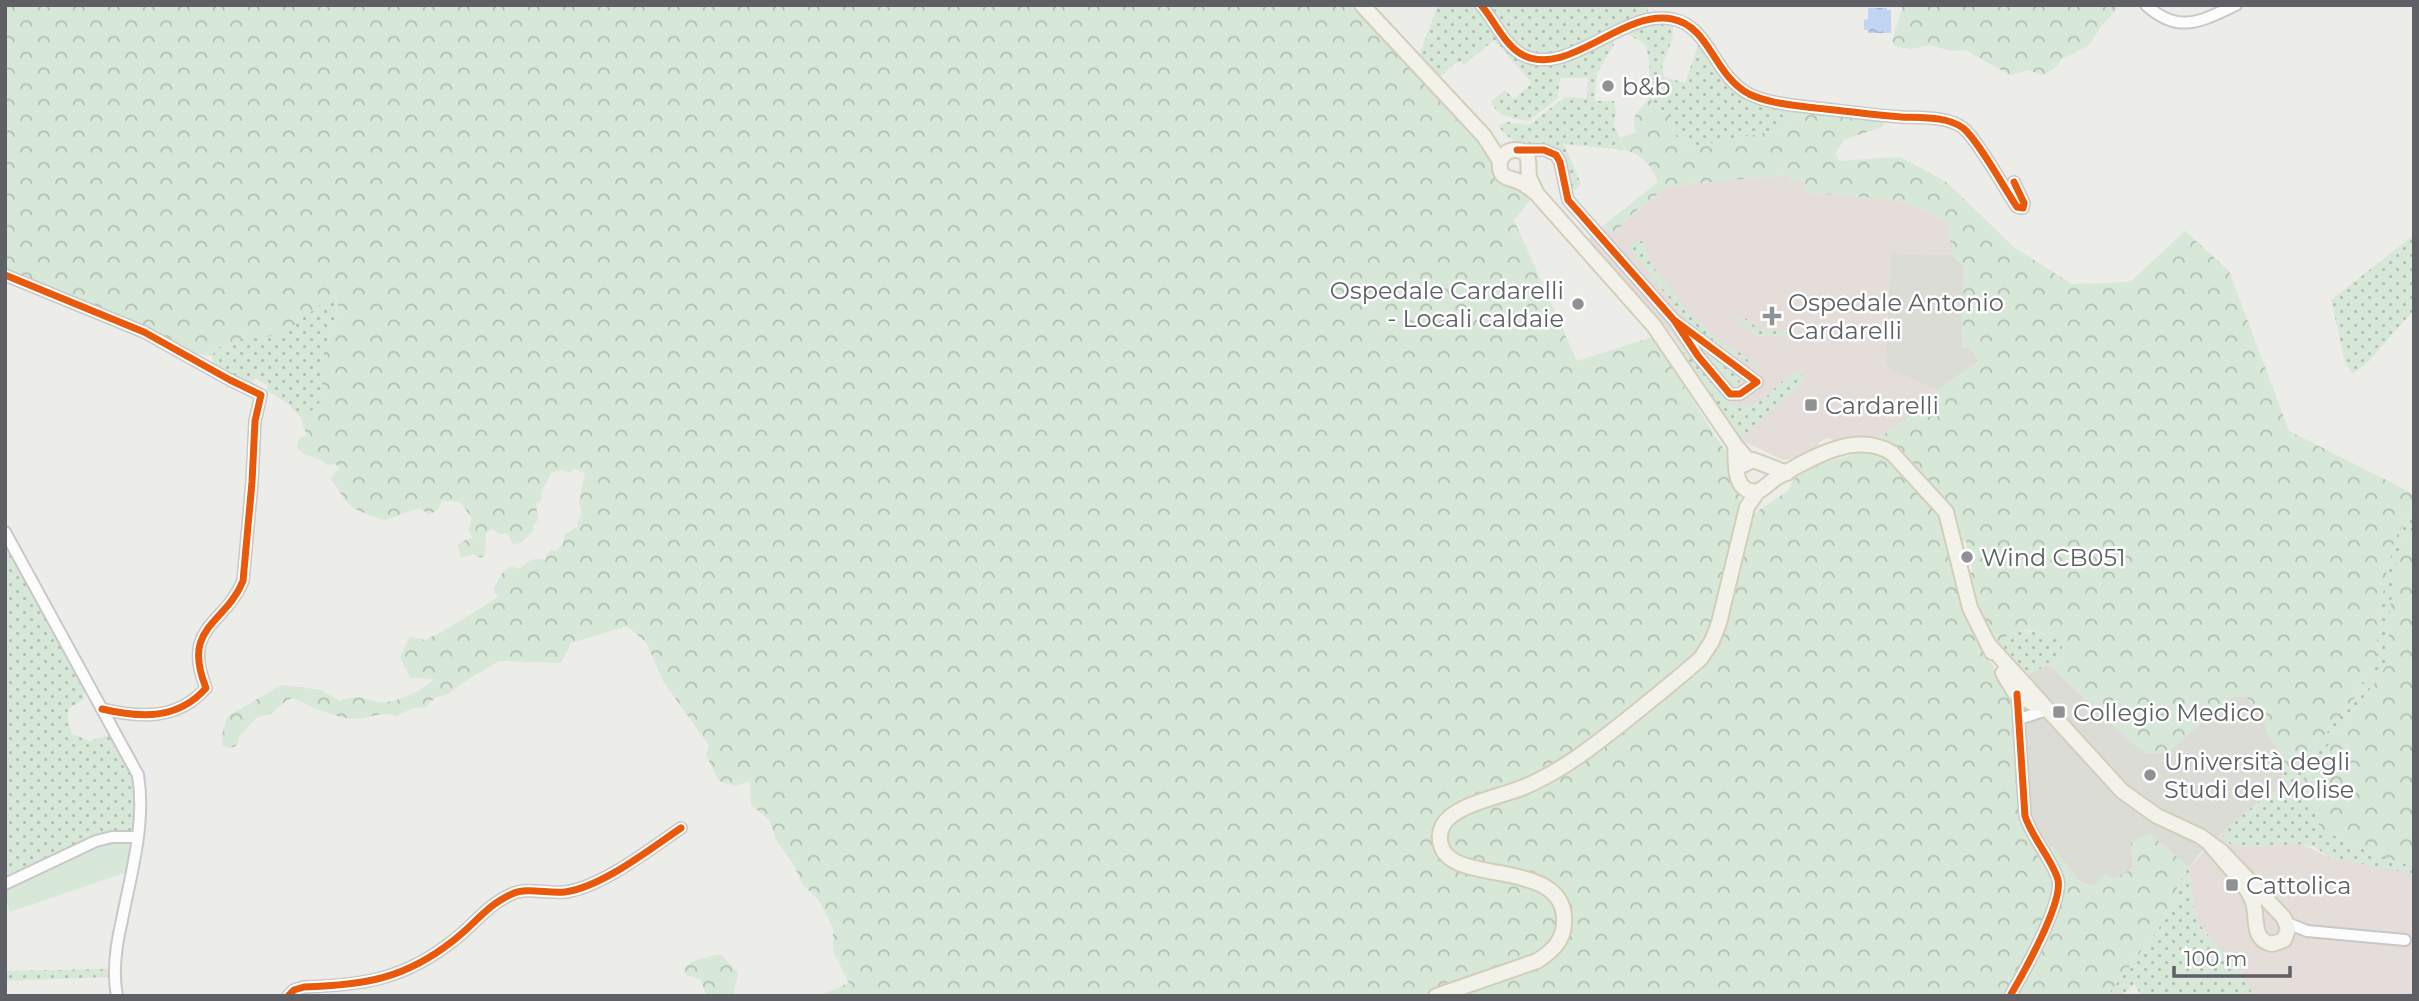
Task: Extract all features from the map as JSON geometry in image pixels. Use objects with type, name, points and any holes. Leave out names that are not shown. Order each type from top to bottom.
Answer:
[{"type":"main road","points":[[1362,5],[1484,136],[1508,154],[1526,155],[1525,173],[1536,194],[1654,326],[1735,445],[1749,461]]},
{"type":"main road","points":[[1508,154],[1499,166],[1504,176],[1513,180],[1525,173]]},
{"type":"main road","points":[[1787,472],[1759,461],[1749,461],[1744,464],[1740,480],[1746,489],[1762,487],[1829,451],[1855,444],[1881,446],[1892,453],[1950,519],[1970,608],[1988,644],[2019,688],[2062,726]]},
{"type":"main road","points":[[1735,445],[1747,506]]},
{"type":"main road","points":[[1437,996],[1522,966],[1550,953],[1561,938],[1565,922],[1560,903],[1544,887],[1533,881],[1467,866],[1449,859],[1440,843],[1442,826],[1456,813],[1524,787],[1557,770],[1605,737],[1701,658],[1719,623],[1747,506],[1762,487],[1768,472],[1766,466]]},
{"type":"main road","points":[[2019,688],[2062,726],[2122,791],[2157,816],[2200,836],[2232,860],[2284,924]]},
{"type":"main road","points":[[2209,843],[2252,899],[2256,929],[2261,940],[2278,943],[2284,924]]},
{"type":"main road","points":[[2256,929],[2261,918],[2272,913],[2284,924]]},
{"type":"street","points":[[1481,5],[1511,45],[1521,54],[1536,59],[1560,57],[1643,21],[1670,18],[1686,23],[1695,30],[1732,83],[1746,93],[1778,103],[1944,120],[1958,125],[1972,138],[2017,207],[2023,208],[2024,203],[2014,182]]},
{"type":"street","points":[[2146,5],[2160,18],[2180,24],[2204,20],[2236,5]]},
{"type":"street","points":[[1525,173],[1544,150]]},
{"type":"street","points":[[1508,154],[1544,150],[1556,155],[1568,200],[1674,320],[1698,356],[1730,394],[1740,394],[1758,382],[1674,320]]},
{"type":"street","points":[[5,275],[144,332],[261,395],[255,421],[253,482],[243,581],[239,591],[203,634],[200,659],[201,676],[206,688],[183,708],[168,713],[140,716],[103,709]]},
{"type":"street","points":[[5,532],[138,775],[142,800],[138,837],[117,941],[113,979],[117,996]]},
{"type":"street","points":[[2010,996],[2050,920],[2059,893],[2057,878],[2029,831],[2025,816],[2019,688]]},
{"type":"street","points":[[2020,719],[2044,711]]},
{"type":"street","points":[[288,996],[294,990],[304,988],[362,983],[390,977],[414,966],[453,941],[494,902],[516,892],[566,892],[600,881],[681,828]]},
{"type":"street","points":[[5,884],[96,841],[112,837],[138,837]]},
{"type":"street","points":[[2284,924],[2307,931],[2405,940]]},
{"type":"shaded area","name":"Ospedale Antonio Cardarelli","points":[[1787,175],[1792,182],[1805,181],[1803,192],[1897,200],[1929,212],[1952,225],[1947,233],[1952,245],[1952,255],[1891,253],[1885,360],[1890,369],[1937,390],[1931,400],[1880,437],[1865,436],[1839,442],[1827,438],[1819,442],[1818,449],[1801,457],[1783,460],[1736,438],[1672,334],[1588,239],[1604,225],[1611,232],[1668,186]]},
{"type":"shaded area","points":[[1891,253],[1952,255],[1964,266],[1962,347],[1971,348],[1979,361],[1937,390],[1889,369],[1885,360]]},
{"type":"shaded area","name":"Università degli Studi del Molise","points":[[2049,665],[2132,743],[2147,753],[2167,753],[2224,703],[2233,697],[2246,697],[2262,717],[2270,738],[2282,755],[2285,772],[2280,779],[2282,788],[2263,798],[2205,847],[2189,867],[2150,834],[2131,853],[2134,867],[2115,879],[2094,886],[2081,882],[2032,843],[2026,832],[2021,808],[2021,677]]},
{"type":"shaded area","points":[[2221,833],[2230,844],[2247,847],[2302,844],[2330,858],[2413,873],[2405,863],[2414,867],[2414,996],[2254,996],[2241,974],[2198,923],[2193,904],[2189,867]]},
{"type":"green space","points":[[5,5],[1350,5],[1531,199],[1514,220],[1577,361],[1652,337],[1731,460],[1740,497],[1720,599],[1752,515],[1789,490],[1793,479],[1823,463],[1857,453],[1876,454],[1893,463],[1935,508],[1947,535],[1970,628],[2003,682],[2012,690],[2019,791],[2026,829],[2032,843],[2051,844],[2080,882],[2094,886],[2106,874],[2115,879],[2134,867],[2131,842],[2150,834],[2189,867],[2177,885],[2177,898],[2167,917],[2107,996],[819,996],[849,983],[833,951],[833,928],[819,900],[802,884],[794,865],[777,842],[769,820],[751,805],[750,781],[736,786],[719,781],[706,755],[709,746],[663,681],[646,642],[627,626],[571,643],[561,663],[499,661],[448,694],[435,698],[425,707],[413,708],[396,716],[385,714],[358,719],[344,718],[292,698],[272,713],[256,718],[239,737],[236,746],[230,748],[222,745],[223,729],[228,716],[282,685],[321,690],[340,701],[356,697],[384,702],[408,696],[430,683],[434,679],[410,678],[400,657],[410,636],[425,640],[447,629],[498,597],[493,589],[503,572],[511,566],[519,569],[531,560],[545,560],[550,550],[556,551],[562,545],[565,534],[579,526],[577,523],[582,514],[579,501],[585,473],[574,469],[570,473],[562,470],[551,473],[541,493],[542,499],[536,504],[538,520],[533,525],[534,530],[522,542],[513,545],[508,533],[500,534],[491,529],[486,533],[485,555],[481,558],[473,554],[461,558],[458,546],[473,538],[468,530],[472,518],[460,502],[442,501],[437,511],[429,514],[419,508],[385,520],[374,517],[355,509],[345,500],[331,479],[339,469],[336,464],[327,465],[297,448],[299,438],[307,436],[300,417],[319,407],[328,341],[339,308],[335,293],[285,332],[263,338],[250,332],[227,349],[218,346],[212,356],[198,354],[146,329],[5,272]]},
{"type":"green space","points":[[1438,5],[1647,5],[1649,16],[1670,23],[1673,27],[1672,40],[1662,65],[1664,77],[1685,83],[1699,43],[1721,74],[1777,106],[1787,119],[1774,131],[1691,147],[1674,135],[1672,118],[1649,99],[1646,47],[1624,31],[1613,36],[1614,44],[1597,74],[1594,101],[1614,101],[1614,125],[1625,150],[1564,144],[1581,184],[1574,191],[1566,162],[1558,148],[1547,144],[1515,141],[1498,126],[1508,122],[1529,125],[1565,97],[1586,98],[1588,78],[1560,78],[1558,98],[1529,121],[1502,114],[1491,101],[1505,90],[1514,99],[1532,83],[1494,40],[1464,65],[1461,62],[1455,63],[1440,77],[1419,56]]},
{"type":"green space","points":[[1903,5],[2120,5],[2088,46],[2062,59],[2054,69],[2042,75],[2029,70],[2010,75],[1965,50],[1951,51],[1930,45],[1911,49],[1895,46],[1892,41]]},
{"type":"green space","points":[[1649,99],[1672,118],[1674,135],[1691,147],[1774,131],[1787,119],[1777,106],[1888,118],[1882,127],[1844,140],[1835,154],[1839,161],[1900,157],[1945,181],[2015,248],[2072,284],[2130,282],[2185,231],[2229,271],[2289,431],[2414,494],[2414,506],[2395,539],[2386,575],[2378,624],[2376,659],[2371,676],[2359,685],[2347,711],[2334,723],[2300,768],[2294,773],[2285,772],[2282,755],[2270,738],[2262,717],[2246,697],[2233,697],[2224,703],[2167,753],[2146,753],[2049,665],[2060,660],[2064,654],[2060,641],[2024,630],[2009,634],[1994,646],[1977,608],[1969,573],[1973,572],[1966,541],[1961,541],[1948,503],[1912,463],[1880,437],[1931,400],[1937,390],[1979,361],[1972,348],[1962,348],[1964,266],[1952,255],[1952,245],[1947,233],[1951,225],[1929,212],[1897,200],[1803,192],[1805,181],[1792,182],[1787,175],[1668,186],[1625,220],[1618,231],[1611,232],[1604,225],[1658,182],[1646,162],[1625,150],[1620,138],[1636,132],[1635,118]]},
{"type":"green space","points":[[2414,235],[2414,310],[2368,362],[2353,374],[2345,362],[2331,300]]},
{"type":"green space","points":[[1638,240],[1643,242],[1654,268],[1691,315],[1719,340],[1763,367],[1761,369],[1716,345],[1684,317],[1629,248]]},
{"type":"green space","points":[[335,293],[339,308],[328,341],[319,407],[300,417],[289,404],[266,390],[268,386],[255,378],[251,384],[215,368],[212,356],[218,346],[227,349],[251,332],[314,308]]},
{"type":"green space","points":[[1734,317],[1747,319],[1758,329],[1798,332],[1798,337],[1755,336]]},
{"type":"green space","points":[[1672,334],[1732,405],[1744,406],[1761,400],[1798,371],[1806,380],[1739,440]]},
{"type":"green space","points":[[1708,352],[1738,377],[1738,386],[1731,387],[1705,356]]},
{"type":"green space","points":[[2414,506],[2414,524],[2402,541],[2390,610],[2388,662],[2295,790],[2315,807],[2320,829],[2372,853],[2405,863],[2414,874],[2330,858],[2315,847],[2302,844],[2247,847],[2230,844],[2221,833],[2263,798],[2281,788],[2280,779],[2285,772],[2294,773],[2300,768],[2334,723],[2347,711],[2359,685],[2371,676],[2376,659],[2378,624],[2386,575],[2395,539]]},
{"type":"green space","points":[[2414,524],[2414,867],[2372,853],[2320,829],[2315,807],[2295,790],[2388,662],[2390,610],[2398,554],[2402,541]]},
{"type":"green space","points":[[5,538],[85,685],[84,699],[68,709],[72,734],[90,741],[111,734],[132,779],[136,810],[132,832],[5,879]]},
{"type":"green space","points":[[2013,631],[2038,633],[2055,638],[2061,641],[2064,654],[2060,660],[2021,677],[1994,646]]},
{"type":"green space","points":[[122,841],[130,844],[127,872],[10,912],[5,889],[96,846]]},
{"type":"green space","points":[[2189,867],[2198,923],[2241,974],[2254,996],[2142,996],[2134,984],[2121,996],[2107,996],[2167,917],[2177,898],[2177,885]]},
{"type":"green space","points":[[721,954],[738,973],[733,996],[707,996],[700,979],[686,975],[683,968],[696,960]]},
{"type":"green space","points":[[110,969],[110,976],[107,977],[5,981],[5,971]]},
{"type":"water","points":[[1868,8],[1891,10],[1891,33],[1868,33],[1868,30],[1864,30]]},
{"type":"cycle path","points":[[1481,5],[1515,50],[1539,60],[1576,52],[1634,24],[1653,19],[1672,19],[1685,23],[1704,41],[1727,75],[1749,94],[1791,105],[1949,121],[1969,134],[2017,207],[2023,208],[2024,203],[2014,182]]},
{"type":"cycle path","points":[[1517,150],[1544,150],[1556,155],[1568,200],[1674,320],[1698,356],[1730,394],[1740,394],[1757,382],[1674,320]]},
{"type":"cycle path","points":[[5,275],[144,332],[261,395],[255,421],[243,581],[235,596],[202,638],[200,667],[206,688],[183,706],[158,714],[131,714],[102,709]]},
{"type":"cycle path","points":[[2010,996],[2041,938],[2058,891],[2055,873],[2025,816],[2017,694]]},
{"type":"cycle path","points":[[288,996],[294,990],[304,987],[365,982],[418,964],[461,934],[503,898],[524,891],[565,892],[579,889],[610,875],[681,828]]},
{"type":"place","name":"b&b","points":[[1608,86]]},
{"type":"place","name":"Ospedale Cardarelli - Locali caldaie","points":[[1578,304]]},
{"type":"place","name":"Ospedale Antonio Cardarelli","points":[[1772,316]]},
{"type":"place","name":"Cardarelli","points":[[1811,405]]},
{"type":"place","name":"Wind CB051","points":[[1967,557]]},
{"type":"place","name":"Collegio Medico","points":[[2059,712]]},
{"type":"place","name":"Università degli Studi del Molise","points":[[2150,775]]},
{"type":"place","name":"Cattolica","points":[[2232,885]]}]
